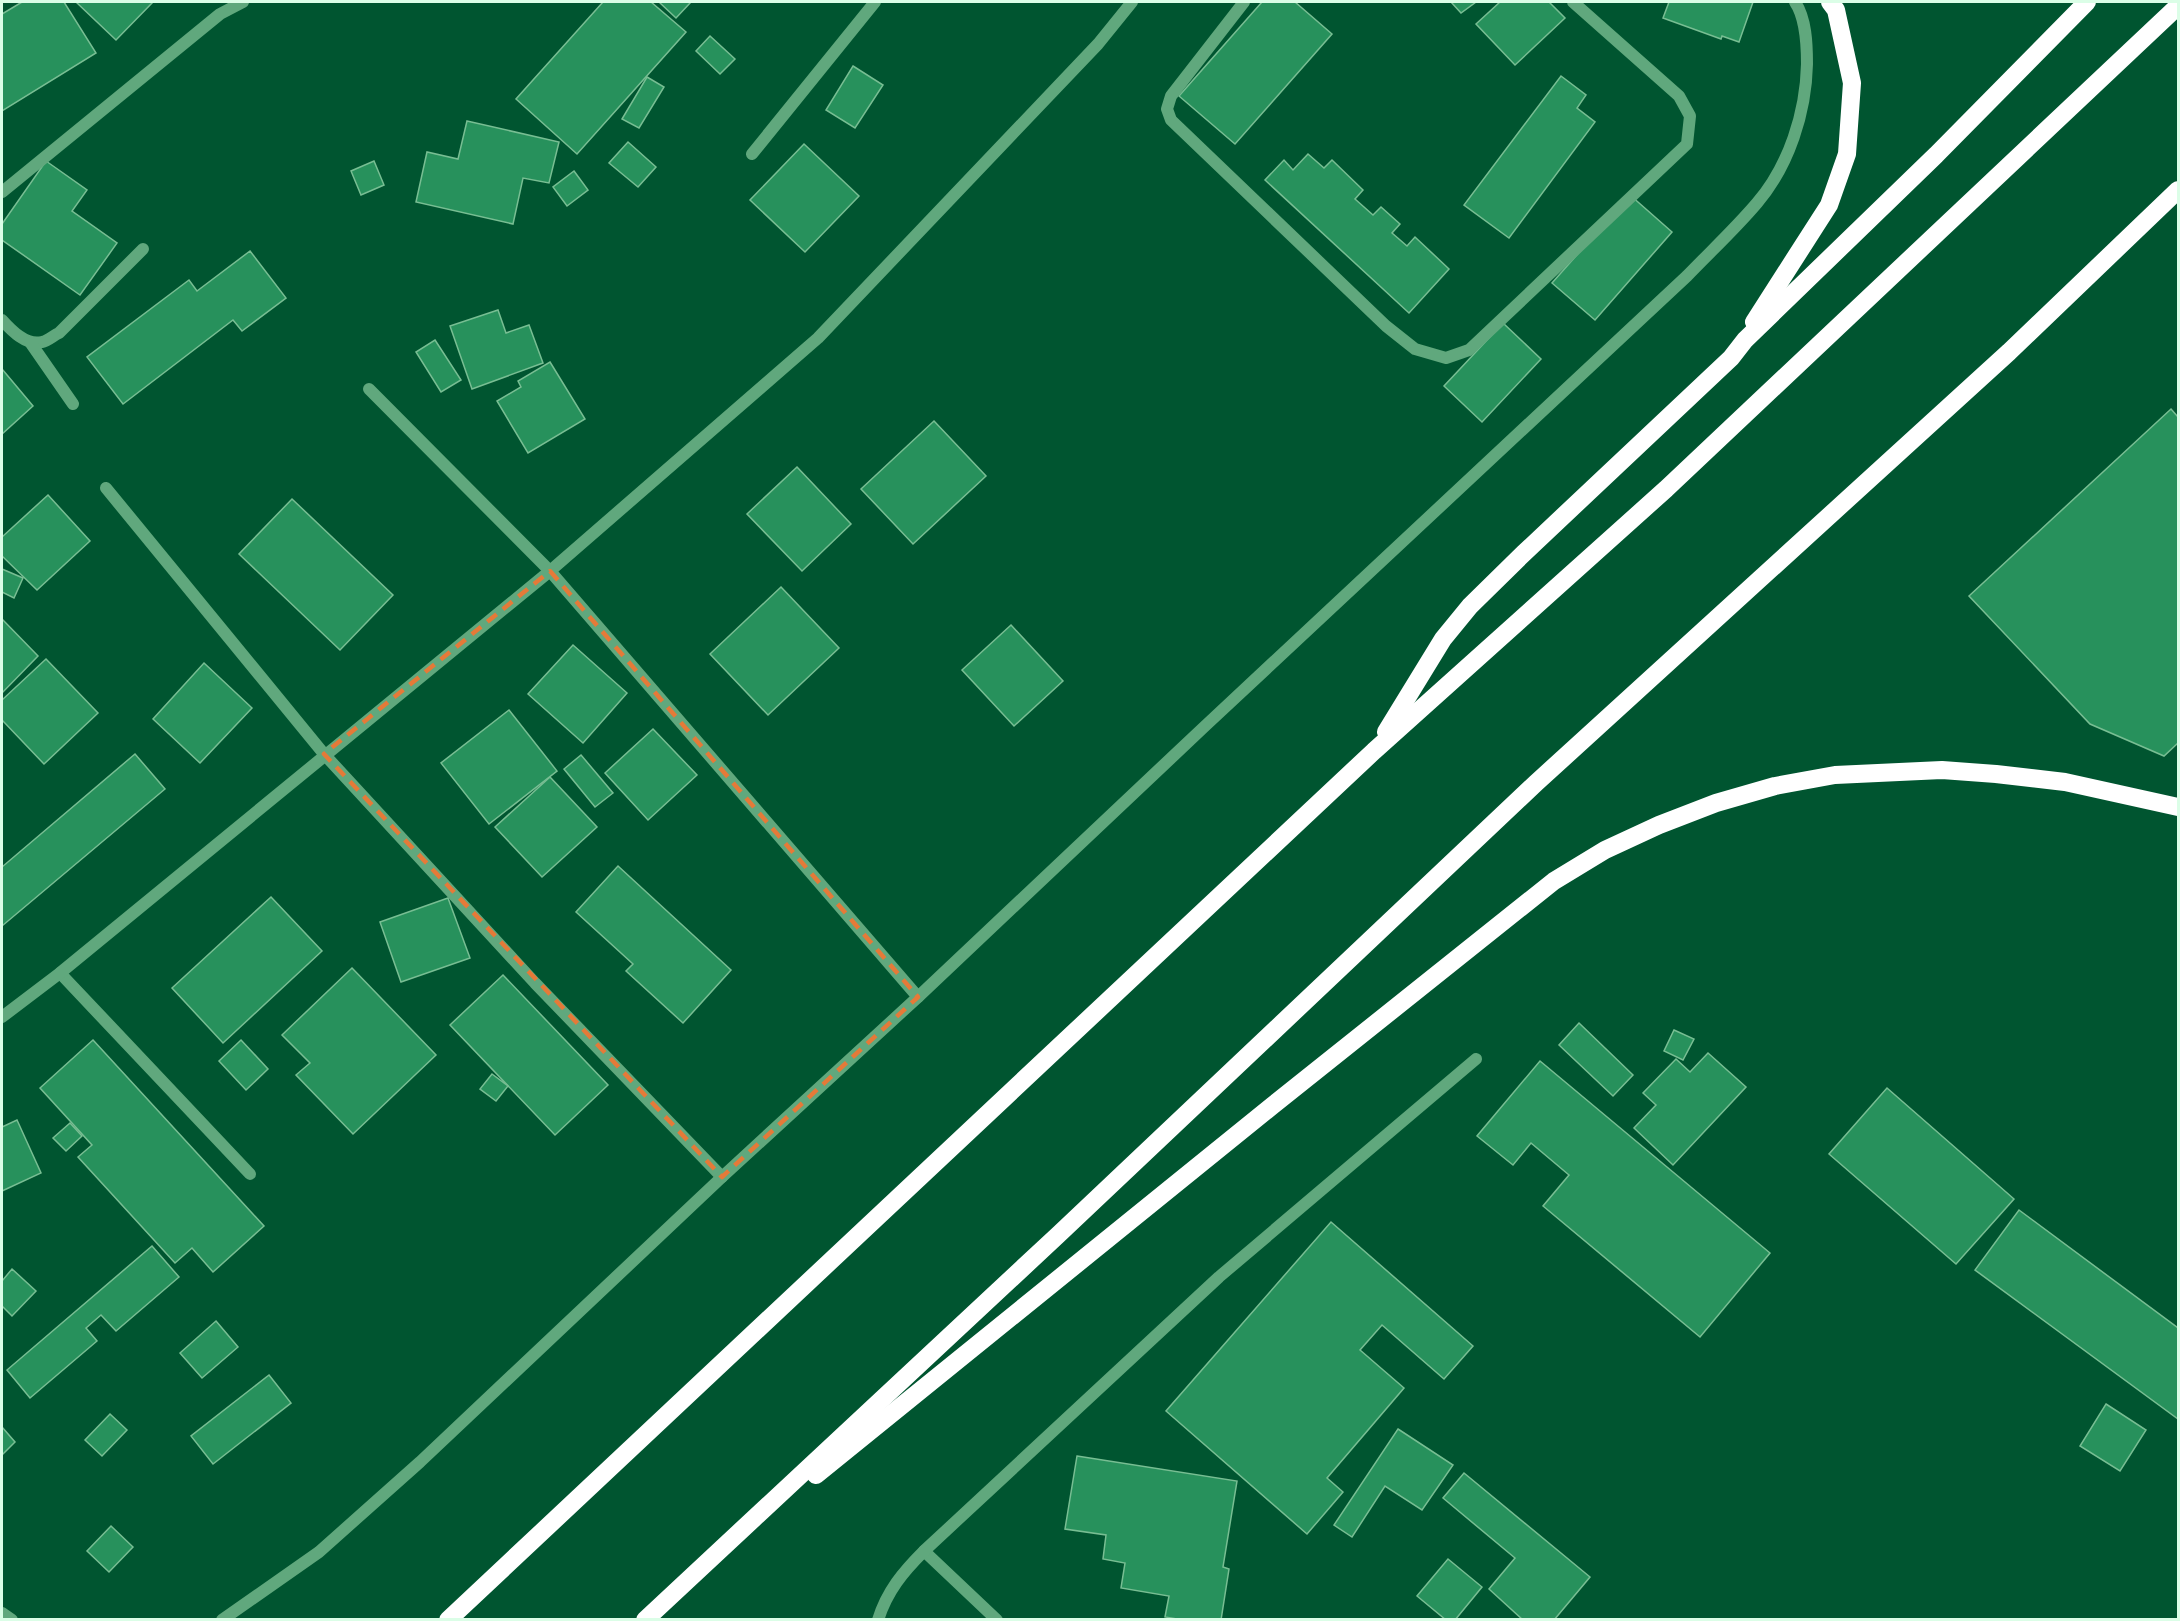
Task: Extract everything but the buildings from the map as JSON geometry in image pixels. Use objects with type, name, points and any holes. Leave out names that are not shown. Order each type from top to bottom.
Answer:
[{"type":"highway","points":[[1731,358],[1829,205],[1847,154],[1852,83],[1836,10],[1830,2]]},
{"type":"highway","points":[[1374,751],[1443,639],[1470,606],[1731,358],[1745,340],[1936,156],[2086,2]]},
{"type":"highway","points":[[448,1620],[1374,751],[1666,489],[2178,6]]},
{"type":"highway","points":[[645,1620],[1058,1235],[1536,783],[2000,360],[2178,190]]},
{"type":"highway","points":[[691,1577],[1467,950],[1554,881],[1605,850],[1659,825],[1716,803],[1775,786],[1834,775],[1942,770],[1996,774],[2065,782],[2178,807]]},
{"type":"street","points":[[2,192],[220,14],[243,2]]},
{"type":"street","points":[[752,154],[875,2]]},
{"type":"street","points":[[2,1017],[60,973],[324,754],[550,571],[818,338],[1098,44],[1132,2]]},
{"type":"street","points":[[1244,2],[1171,96],[1167,109],[1171,120],[1386,326],[1415,349],[1446,358],[1469,350],[1688,144],[1689,116],[1679,96],[1573,2]]},
{"type":"street","points":[[222,1620],[319,1552],[412,1470],[722,1177],[918,997],[1687,276],[1758,202],[1785,159],[1796,134],[1806,77],[1807,49],[1800,10],[1795,2]]},
{"type":"street","points":[[30,342],[42,342],[59,333],[143,249]]},
{"type":"street","points":[[2,320],[15,334],[30,342],[73,404]]},
{"type":"street","points":[[369,389],[550,571],[918,997]]},
{"type":"street","points":[[106,488],[324,754],[535,983],[722,1177]]},
{"type":"street","points":[[60,973],[250,1174]]},
{"type":"street","points":[[878,1620],[898,1578],[924,1551],[1220,1276],[1476,1059]]},
{"type":"street","points":[[924,1551],[997,1620]]},
{"type":"street","points":[[2,1613],[12,1620]]},
{"type":"highlighted area","points":[[550,571],[918,997],[722,1177],[324,754]]}]
